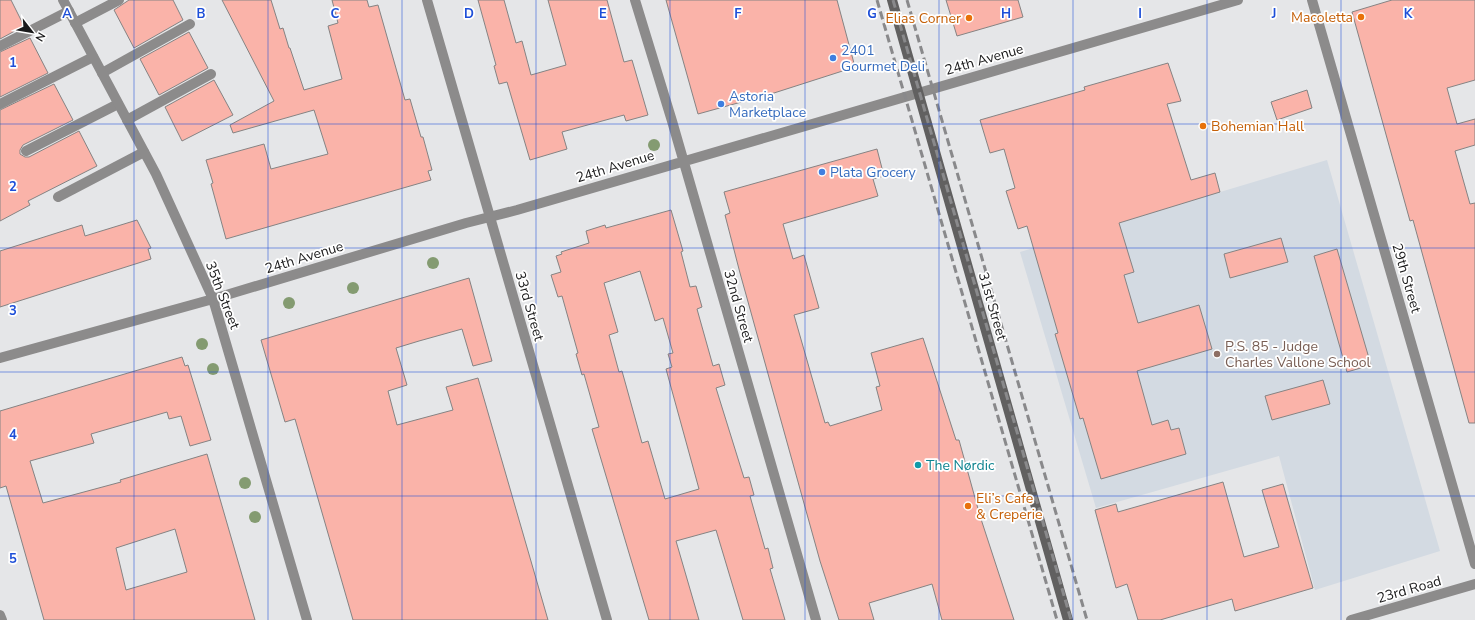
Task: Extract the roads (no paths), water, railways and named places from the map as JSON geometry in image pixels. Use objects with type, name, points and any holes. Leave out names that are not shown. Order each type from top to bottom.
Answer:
[{"type":"street","name":"35th Street","points":[[62,0],[144,152],[213,299],[307,620]]},
{"type":"street","points":[[75,23],[119,0]]},
{"type":"street","name":"33rd Street","points":[[427,0],[607,620]]},
{"type":"street","name":"32nd Street","points":[[635,0],[816,620]]},
{"type":"street","name":"31st Street","points":[[892,0],[917,93],[1068,620]]},
{"type":"street","name":"24th Avenue","points":[[0,358],[213,299],[1238,0]]},
{"type":"street","name":"29th Street","points":[[1312,0],[1475,564]]},
{"type":"street","points":[[0,46],[69,12]]},
{"type":"street","points":[[102,72],[190,24]]},
{"type":"street","points":[[0,104],[93,57]]},
{"type":"street","points":[[127,120],[211,74]]},
{"type":"street","points":[[26,151],[118,104]]},
{"type":"street","points":[[58,197],[144,152]]},
{"type":"street","name":"23rd Road","points":[[1351,620],[1475,584]]},
{"type":"street","points":[[0,615],[2,620]]},
{"type":"railway","points":[[877,0],[1057,620]]},
{"type":"railway","points":[[893,0],[1071,620]]},
{"type":"railway","points":[[907,0],[1087,620]]},
{"type":"place","name":"Macoletta","points":[[1361,17]]},
{"type":"place","name":"Elias Corner","points":[[969,18]]},
{"type":"place","name":"2401 Gourmet Deli","points":[[833,58]]},
{"type":"place","name":"Astoria Marketplace","points":[[721,104]]},
{"type":"place","name":"Bohemian Hall","points":[[1203,126]]},
{"type":"place","name":"Plata Grocery","points":[[822,172]]},
{"type":"place","name":"P.S. 85 - Judge Charles Vallone School","points":[[1217,354]]},
{"type":"place","name":"The Nørdic","points":[[918,465]]},
{"type":"place","name":"Eli’s Cafe & Creperie","points":[[968,506]]}]
